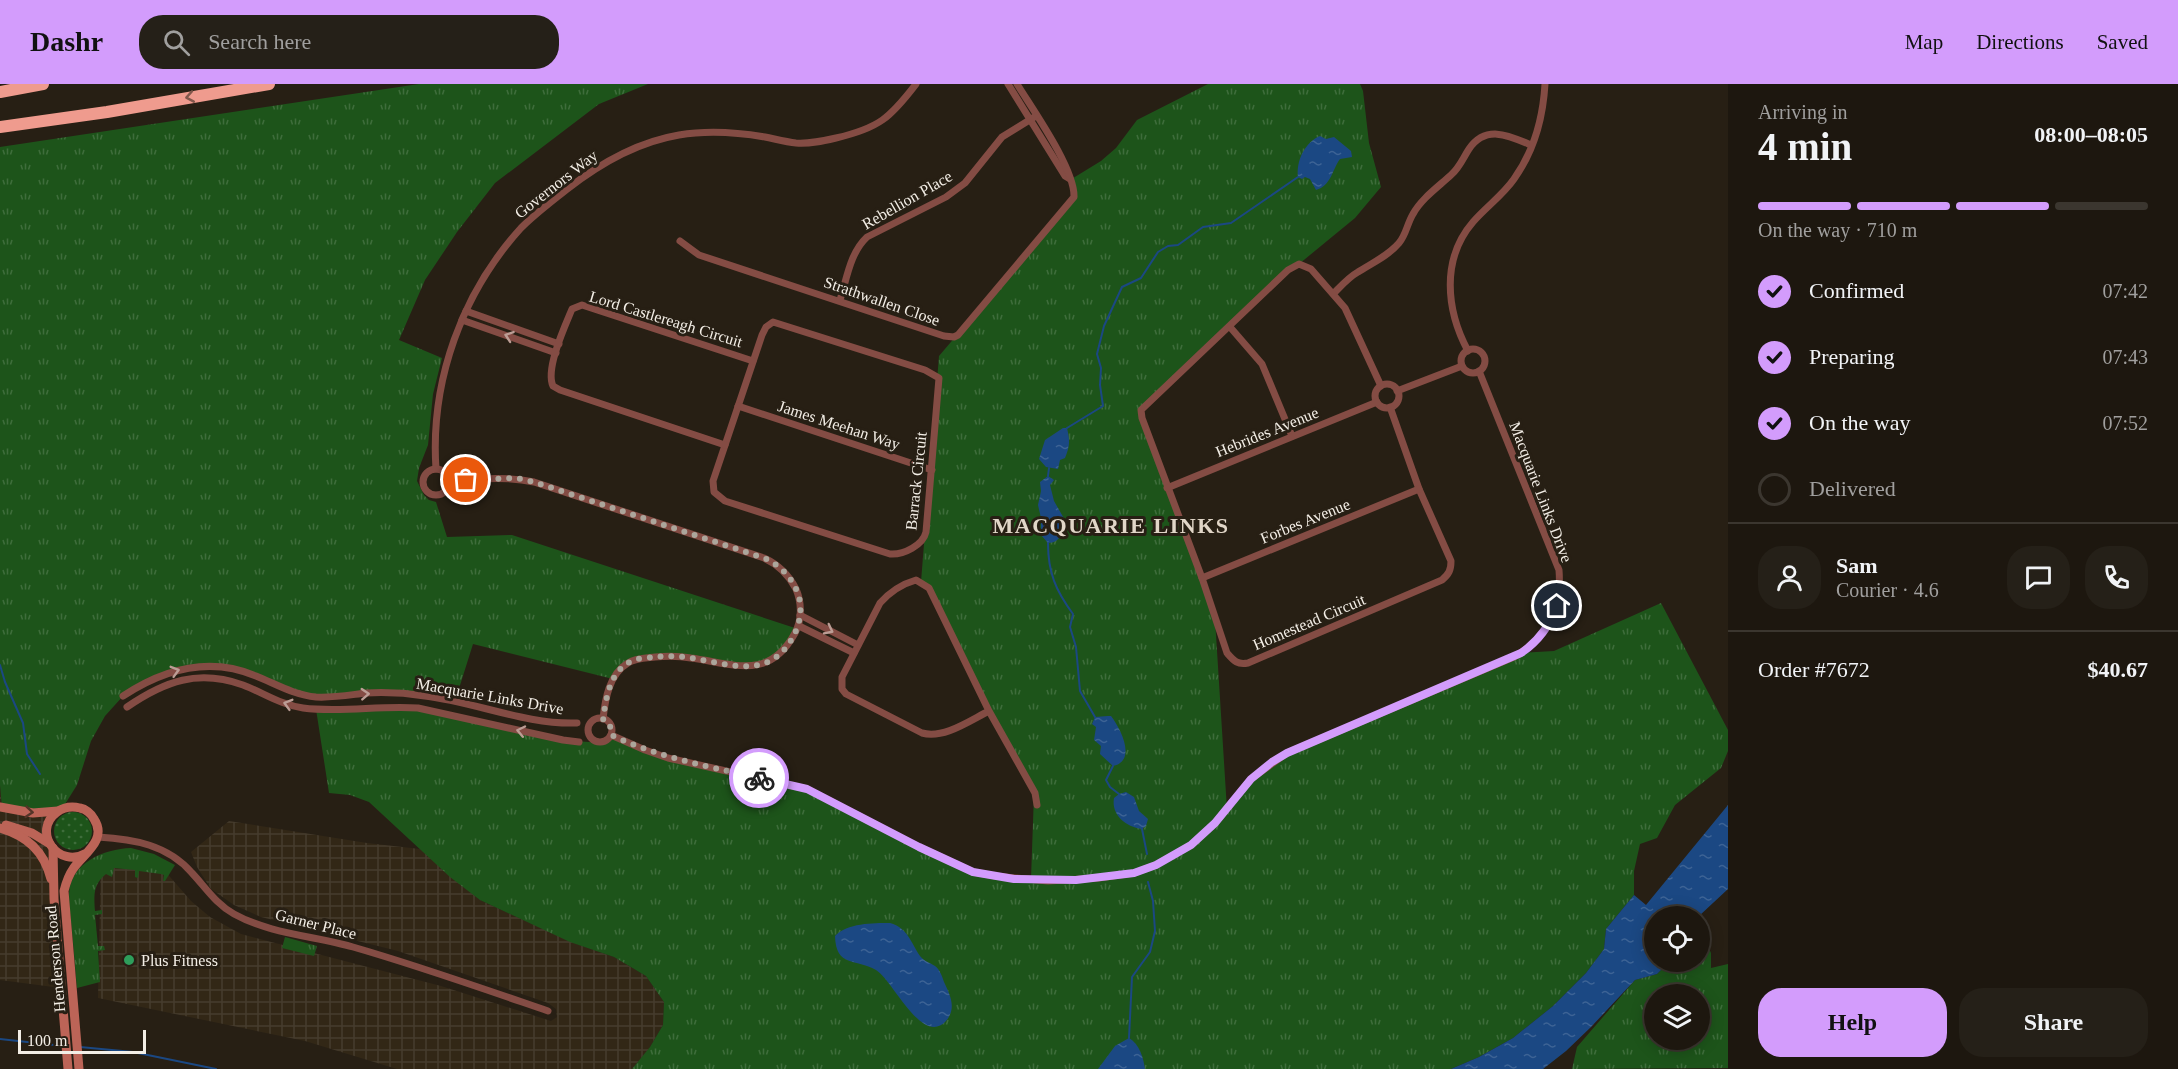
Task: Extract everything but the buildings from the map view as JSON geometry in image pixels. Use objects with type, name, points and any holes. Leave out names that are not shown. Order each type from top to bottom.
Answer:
[{"type":"highway","points":[[0,92],[43,84]]},
{"type":"highway","points":[[0,127],[107,112],[269,84]]},
{"type":"main road","points":[[0,807],[33,813],[58,811]]},
{"type":"main road","points":[[0,826],[20,828],[52,846],[60,854],[79,857],[94,846],[98,837],[97,824],[88,812],[76,807],[66,807],[51,818],[48,826],[47,836],[52,846]]},
{"type":"main road","points":[[0,826],[24,838],[40,852],[49,871],[54,899]]},
{"type":"main road","name":"Henderson Road","points":[[52,846],[68,1069]]},
{"type":"main road","name":"Henderson Road","points":[[79,1069],[64,891],[68,876],[87,853]]},
{"type":"street","name":"Governors Way","points":[[436,469],[437,413],[444,370],[462,320],[489,269],[523,226],[573,185],[607,160],[650,142],[704,132],[732,132],[796,143],[812,143],[858,132],[890,116],[916,84]]},
{"type":"street","points":[[1008,84],[1033,118]]},
{"type":"street","points":[[1017,84],[1033,118]]},
{"type":"street","points":[[1468,351],[1455,320],[1451,301],[1449,284],[1451,267],[1465,233],[1513,181],[1524,163],[1538,130],[1545,84]]},
{"type":"street","name":"Strathwallen Close","points":[[680,242],[699,255],[944,336],[954,337],[1074,197],[1070,179],[1065,176],[1033,118]]},
{"type":"street","name":"Rebellion Place","points":[[840,300],[853,255],[867,237],[946,197],[965,183],[1002,137],[1033,118]]},
{"type":"street","points":[[1334,293],[1355,273],[1399,244],[1405,236],[1413,213],[1463,162],[1470,148],[1478,140],[1496,134],[1506,134],[1531,145]]},
{"type":"street","name":"Homestead Circuit","points":[[1380,386],[1348,313],[1334,293],[1311,268],[1299,264],[1288,270],[1141,410],[1227,653],[1233,661],[1240,664],[1248,663],[1442,580],[1448,575],[1451,561],[1419,489],[1390,407]]},
{"type":"street","name":"Lord Castlereagh Circuit","points":[[725,445],[560,390],[553,386],[550,374],[556,353],[572,309],[582,306],[753,360]]},
{"type":"street","points":[[466,312],[559,344]]},
{"type":"street","points":[[462,320],[556,353]]},
{"type":"street","name":"Barrack Circuit","points":[[775,322],[933,373],[939,378],[925,538],[921,543],[894,555],[720,498],[714,492],[712,484],[753,360],[764,329],[775,322]]},
{"type":"street","points":[[1230,327],[1262,364],[1292,436]]},
{"type":"street","points":[[1475,350],[1483,356],[1484,366],[1479,371],[1467,371],[1462,366],[1462,357],[1468,351],[1475,350]]},
{"type":"street","points":[[1397,391],[1462,366]]},
{"type":"street","name":"Macquarie Links Drive","points":[[611,735],[668,758],[807,789],[973,872],[1014,879],[1057,880],[1117,876],[1156,865],[1191,845],[1205,833],[1228,809],[1251,779],[1272,762],[1301,746],[1514,657],[1530,647],[1545,630],[1557,606],[1559,570],[1479,371]]},
{"type":"street","points":[[1389,385],[1397,391],[1397,401],[1390,407],[1382,407],[1377,402],[1376,393],[1380,386],[1389,385]]},
{"type":"street","name":"Hebrides Avenue","points":[[1167,488],[1377,402]]},
{"type":"street","name":"James Meehan Way","points":[[738,406],[932,470]]},
{"type":"street","points":[[436,469],[444,472],[449,481],[444,493],[436,495],[424,486],[424,478],[436,469]]},
{"type":"street","points":[[449,481],[516,478],[534,482],[764,558],[778,566],[791,580],[800,602],[799,626],[781,653],[764,664],[751,667],[672,656],[639,659],[628,663],[620,670],[607,691],[603,719]]},
{"type":"street","name":"Forbes Avenue","points":[[1202,578],[1419,489]]},
{"type":"street","points":[[988,711],[942,734],[930,735],[846,694],[842,689],[842,677],[885,597],[916,580],[929,588],[988,711],[1035,793],[1037,805]]},
{"type":"street","points":[[800,615],[858,645]]},
{"type":"street","points":[[799,626],[854,653]]},
{"type":"street","name":"Macquarie Links Drive","points":[[123,696],[140,685],[168,673],[184,668],[216,666],[233,668],[275,685],[315,697],[368,693],[418,695],[548,722],[577,723]]},
{"type":"street","name":"Macquarie Links Drive","points":[[127,707],[163,685],[184,679],[208,678],[243,685],[284,704],[299,707],[337,710],[394,706],[418,708],[579,742]]},
{"type":"street","points":[[597,719],[603,719],[610,725],[611,735],[606,741],[599,742],[590,736],[588,730],[591,723],[597,719]]},
{"type":"street","name":"Garner Place","points":[[98,837],[140,842],[169,853],[182,862],[218,903],[235,915],[253,922],[351,946],[548,1011]]},
{"type":"shaded area","points":[[0,785],[2,808],[46,813],[49,820],[61,988],[0,980]]},
{"type":"shaded area","points":[[229,821],[420,849],[480,900],[574,943],[614,957],[646,976],[664,1002],[663,1025],[647,1052],[632,1069],[397,1069],[305,1041],[98,998],[101,855],[164,870],[191,901],[210,917],[241,934],[441,986],[551,1021],[557,1017],[556,1009],[548,1003],[398,951],[261,917],[234,905],[211,889],[197,867],[191,852]]},
{"type":"green space","points":[[419,84],[648,84],[599,104],[495,183],[457,232],[425,280],[399,340],[442,358],[433,394],[428,445],[419,468],[417,481],[424,495],[436,502],[447,537],[512,535],[798,629],[789,644],[764,665],[672,656],[628,663],[613,679],[473,644],[456,698],[386,693],[322,697],[293,692],[234,668],[184,668],[123,696],[105,716],[91,741],[77,785],[62,809],[58,811],[2,808],[0,785],[0,147]]},
{"type":"green space","name":"MACQUARIE LINKS","points":[[1208,84],[1360,84],[1363,91],[1369,143],[1381,187],[1355,218],[1299,264],[1141,409],[1215,619],[1227,810],[1252,779],[1272,762],[1521,653],[1554,651],[1661,603],[1728,730],[1728,751],[1721,768],[1675,805],[1657,838],[1640,844],[1634,871],[1634,895],[1606,929],[1604,949],[1586,973],[1553,1006],[1513,1038],[1451,1069],[632,1069],[650,1047],[663,1025],[664,1002],[646,976],[614,957],[570,942],[480,900],[450,877],[369,802],[350,795],[329,793],[316,709],[426,709],[560,740],[603,743],[610,735],[645,751],[808,790],[971,872],[1031,879],[1034,794],[929,588],[921,582],[939,356],[1074,198],[1070,180],[1101,161],[1116,148],[1137,120]]},
{"type":"green space","points":[[73,812],[86,818],[92,831],[86,844],[73,850],[60,844],[54,831],[60,818]]},
{"type":"green space","points":[[131,848],[154,854],[175,865],[165,881],[163,881],[164,875],[161,874],[139,871],[138,878],[135,877],[135,870],[114,868],[112,877],[106,874],[102,878],[95,890],[94,900],[95,911],[102,910],[102,914],[95,915],[98,946],[104,946],[105,950],[98,951],[100,982],[77,988],[69,903],[71,883],[75,874],[90,860],[110,851]]},
{"type":"green space","points":[[285,937],[317,946],[314,956],[282,948]]},
{"type":"green space","points":[[1710,951],[1711,968],[1728,964],[1728,1068],[1572,1069],[1577,1047],[1635,980],[1659,972],[1710,972]]},
{"type":"water","points":[[1320,136],[1326,139],[1334,137],[1351,151],[1352,157],[1340,159],[1325,185],[1316,190],[1310,179],[1298,177],[1298,165],[1306,147]]},
{"type":"water","points":[[1063,428],[1067,428],[1069,440],[1065,458],[1060,460],[1058,469],[1046,467],[1039,459],[1045,440]]},
{"type":"water","points":[[1048,476],[1054,480],[1050,485],[1054,501],[1066,522],[1058,539],[1052,543],[1048,543],[1041,535],[1038,505],[1040,482]]},
{"type":"water","points":[[1111,716],[1122,736],[1126,751],[1120,763],[1113,766],[1100,754],[1101,746],[1094,740],[1096,727],[1092,724],[1095,717]]},
{"type":"water","points":[[1126,792],[1134,797],[1139,811],[1148,819],[1146,826],[1142,829],[1130,826],[1117,815],[1114,798]]},
{"type":"water","points":[[1728,805],[1728,889],[1710,906],[1644,906],[1644,972],[1659,972],[1657,974],[1635,980],[1591,1027],[1543,1069],[1451,1069],[1513,1038],[1553,1006],[1586,973],[1604,949],[1606,929],[1634,895],[1646,905]]},
{"type":"water","points":[[890,923],[905,932],[920,956],[935,966],[942,975],[952,1006],[946,1021],[937,1027],[927,1025],[918,1019],[876,970],[843,958],[839,953],[835,936],[846,928]]},
{"type":"water","points":[[1129,1038],[1138,1048],[1145,1069],[1098,1069],[1115,1046]]},
{"type":"waterway","points":[[1067,428],[1103,406],[1100,385],[1101,368],[1097,354],[1104,326],[1122,287],[1141,278],[1158,252],[1168,246],[1178,245],[1203,227],[1231,223],[1298,177]]},
{"type":"waterway","points":[[1048,476],[1049,468]]},
{"type":"waterway","points":[[1048,543],[1054,581],[1073,614],[1070,627],[1076,647],[1080,691],[1095,717]]},
{"type":"waterway","points":[[0,665],[23,723],[27,754],[40,774]]},
{"type":"waterway","points":[[1113,766],[1106,780],[1110,787],[1119,794]]},
{"type":"waterway","points":[[1142,829],[1147,854]]},
{"type":"waterway","points":[[1129,1038],[1132,977],[1150,952],[1155,931],[1153,901],[1148,882]]},
{"type":"waterway","points":[[0,1039],[63,1046]]},
{"type":"waterway","points":[[80,1047],[133,1052],[216,1069]]},
{"type":"way so far","points":[[466,480],[516,478],[534,482],[764,558],[786,573],[798,594],[800,615],[798,629],[781,653],[764,664],[751,667],[672,656],[639,659],[628,663],[620,670],[607,691],[603,719],[609,723],[611,735],[645,750],[668,758],[759,778]]},
{"type":"place","name":"Plus Fitness","points":[[129,960]]},
{"type":"district","name":"MACQUARIE LINKS","points":[[1111,525]]},
{"type":"route","points":[[759,778],[807,789],[973,872],[1014,879],[1048,881],[1134,873],[1156,865],[1191,845],[1215,823],[1242,793],[1251,779],[1287,753],[1521,653],[1530,647],[1545,630],[1557,606]]}]
